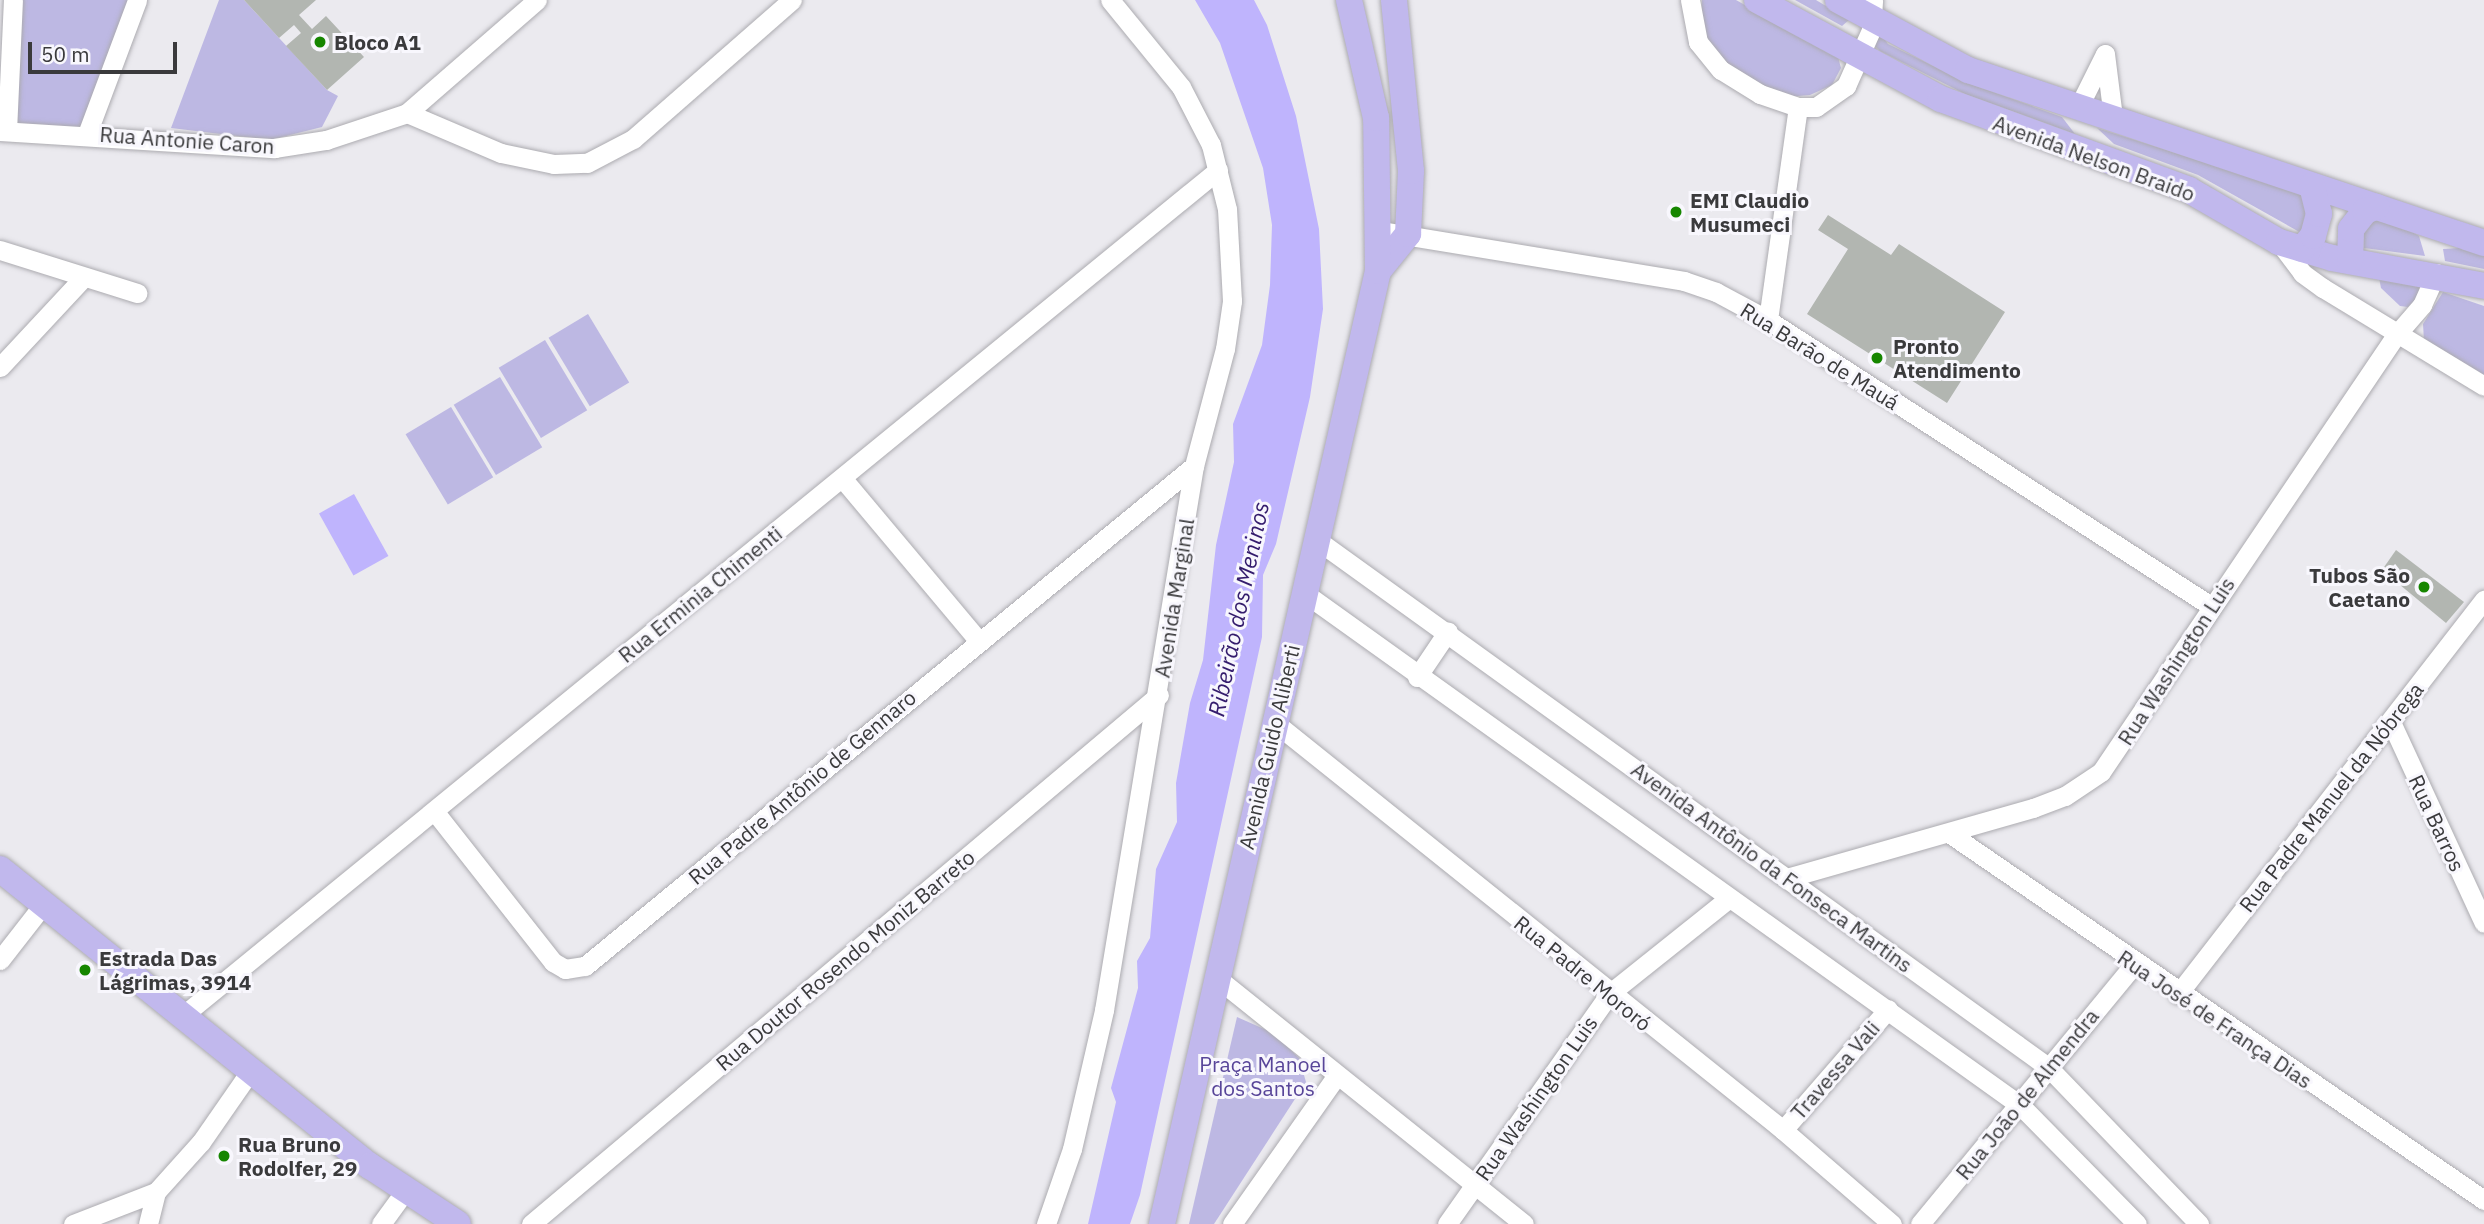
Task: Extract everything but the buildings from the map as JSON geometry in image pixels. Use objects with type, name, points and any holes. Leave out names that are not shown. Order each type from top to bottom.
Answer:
[{"type":"main road","name":"Avenida Guido Aliberti","points":[[1164,1220],[1303,592],[1378,271],[1380,231],[1376,118],[1349,0]]},
{"type":"main road","points":[[1394,0],[1411,171],[1408,234]]},
{"type":"main road","name":"Avenida Nelson Braido","points":[[1757,0],[1860,57],[1983,117],[2189,190],[2290,246],[2350,261],[2436,273],[2484,285]]},
{"type":"main road","name":"Avenida Nelson Braido","points":[[1838,0],[1873,10],[1968,70],[2484,243]]},
{"type":"main road","points":[[2078,108],[2107,159]]},
{"type":"main road","points":[[2290,246],[2313,236],[2319,215],[2312,186]]},
{"type":"main road","points":[[2350,261],[2351,229],[2365,211],[2376,207]]},
{"type":"main road","points":[[2422,222],[2434,243],[2436,273]]},
{"type":"main road","name":"Avenida Guido Aliberti","points":[[1378,271],[1408,234]]},
{"type":"main road","points":[[0,869],[42,906],[404,1192],[458,1224]]},
{"type":"street","points":[[3,131],[13,0]]},
{"type":"street","points":[[88,134],[137,0]]},
{"type":"street","name":"Rua Antonie Caron","points":[[3,131],[88,134],[274,148],[326,140],[407,113],[537,0]]},
{"type":"street","points":[[407,113],[501,153],[554,164],[587,163],[633,139],[792,0]]},
{"type":"street","name":"Avenida Marginal","points":[[1046,1224],[1072,1149],[1104,1010],[1194,466],[1225,349],[1232,301],[1233,257],[1211,145],[1181,87],[1110,0]]},
{"type":"street","points":[[1690,0],[1698,41],[1721,70],[1760,94],[1798,107],[1816,107],[1839,94],[1860,57],[1873,10]]},
{"type":"street","points":[[2078,108],[2105,54],[2113,117]]},
{"type":"street","points":[[1768,320],[1798,107]]},
{"type":"street","name":"Rua Erminia Chimenti","points":[[181,1017],[1217,170]]},
{"type":"street","name":"Rua Barão de Mauá","points":[[1380,231],[1684,281],[1768,320],[2211,606]]},
{"type":"street","points":[[2290,246],[2302,273],[2396,335],[2484,386]]},
{"type":"street","points":[[0,250],[137,293]]},
{"type":"street","name":"Rua Washington Luis","points":[[1787,878],[1949,833],[2065,796],[2101,772],[2396,335],[2422,305],[2436,273]]},
{"type":"street","points":[[0,367],[84,277]]},
{"type":"street","name":"Rua Padre Antônio de Gennaro","points":[[435,812],[553,962],[565,969],[585,966],[1194,466]]},
{"type":"street","points":[[842,478],[979,641]]},
{"type":"street","name":"Avenida Antônio da Fonseca Martins","points":[[1317,540],[1448,631],[2048,1068],[2199,1224]]},
{"type":"street","points":[[1303,592],[1417,677],[2021,1106],[2137,1224]]},
{"type":"street","name":"Rua Padre Manuel da Nóbrega","points":[[2178,994],[2484,600]]},
{"type":"street","points":[[1417,677],[1448,631]]},
{"type":"street","name":"Rua Doutor Rosendo Moniz Barreto","points":[[531,1224],[1158,695]]},
{"type":"street","name":"Rua Barros","points":[[2391,722],[2484,923]]},
{"type":"street","name":"Rua Padre Mororó","points":[[1274,723],[1609,995],[1783,1130],[1892,1224]]},
{"type":"street","name":"Rua José de França Dias","points":[[1949,833],[2134,964],[2484,1200]]},
{"type":"street","name":"Rua Washington Luis","points":[[1447,1224],[1609,995],[1728,899]]},
{"type":"street","points":[[0,960],[42,906]]},
{"type":"street","name":"Rua João de Almendra","points":[[1920,1224],[2021,1106],[2048,1068],[2134,964]]},
{"type":"street","points":[[1217,978],[1524,1224]]},
{"type":"street","name":"Travessa Vali","points":[[1783,1130],[1888,1009]]},
{"type":"street","points":[[73,1224],[156,1192],[201,1142],[251,1070]]},
{"type":"street","points":[[1232,1224],[1337,1075]]},
{"type":"street","points":[[148,1224],[156,1192]]},
{"type":"street","points":[[381,1224],[404,1192]]},
{"type":"green space","points":[[17,0],[131,0],[81,131],[13,128]]},
{"type":"green space","points":[[219,0],[244,0],[327,90],[338,96],[322,127],[270,140],[171,128]]},
{"type":"green space","points":[[1702,0],[1736,0],[1838,57],[1841,68],[1832,85],[1810,95],[1786,97],[1715,61],[1701,34]]},
{"type":"green space","points":[[1795,0],[1816,0],[1849,20],[1842,26]]},
{"type":"green space","points":[[1881,35],[1888,44],[1968,83],[2062,117],[2075,134],[1965,94],[1880,51],[1874,45]]},
{"type":"green space","points":[[2097,128],[2310,196],[2303,234],[2198,175],[2114,144]]},
{"type":"green space","points":[[2390,219],[2419,236],[2425,256],[2364,248],[2364,233],[2373,220]]},
{"type":"green space","points":[[2460,248],[2484,256],[2484,269],[2445,261],[2443,249]]},
{"type":"green space","points":[[2378,272],[2426,279],[2420,295],[2408,307],[2400,306],[2381,288]]},
{"type":"green space","points":[[2443,292],[2484,306],[2484,377],[2424,341],[2423,324]]},
{"type":"green space","points":[[588,314],[629,383],[590,406],[549,338]]},
{"type":"green space","points":[[545,340],[587,410],[541,438],[499,368]]},
{"type":"green space","points":[[500,377],[542,447],[496,475],[454,405]]},
{"type":"green space","points":[[451,407],[493,477],[448,505],[406,434]]},
{"type":"green space","name":"Praça Manoel dos Santos","points":[[1237,1017],[1273,1033],[1299,1058],[1306,1082],[1214,1224],[1189,1224]]},
{"type":"water","name":"Ribeirão dos Meninos","points":[[1195,0],[1254,0],[1267,25],[1296,116],[1319,229],[1323,309],[1310,397],[1276,544],[1263,575],[1262,637],[1140,1195],[1130,1224],[1088,1224],[1116,1102],[1111,1088],[1138,988],[1137,961],[1150,938],[1156,869],[1177,822],[1176,783],[1190,703],[1203,660],[1216,545],[1234,462],[1233,424],[1262,345],[1270,285],[1272,225],[1263,168],[1220,43]]},
{"type":"water","points":[[354,494],[388,556],[353,575],[319,513]]},
{"type":"place","name":"Bloco A1","points":[[320,42]]},
{"type":"place","name":"EMI Claudio Musumeci","points":[[1676,212]]},
{"type":"place","name":"Pronto Atendimento","points":[[1877,358]]},
{"type":"place","name":"Tubos São Caetano","points":[[2424,587]]},
{"type":"place","name":"Estrada Das Lágrimas, 3914","points":[[85,970]]},
{"type":"place","name":"Rua Bruno Rodolfer, 29","points":[[224,1156]]}]
